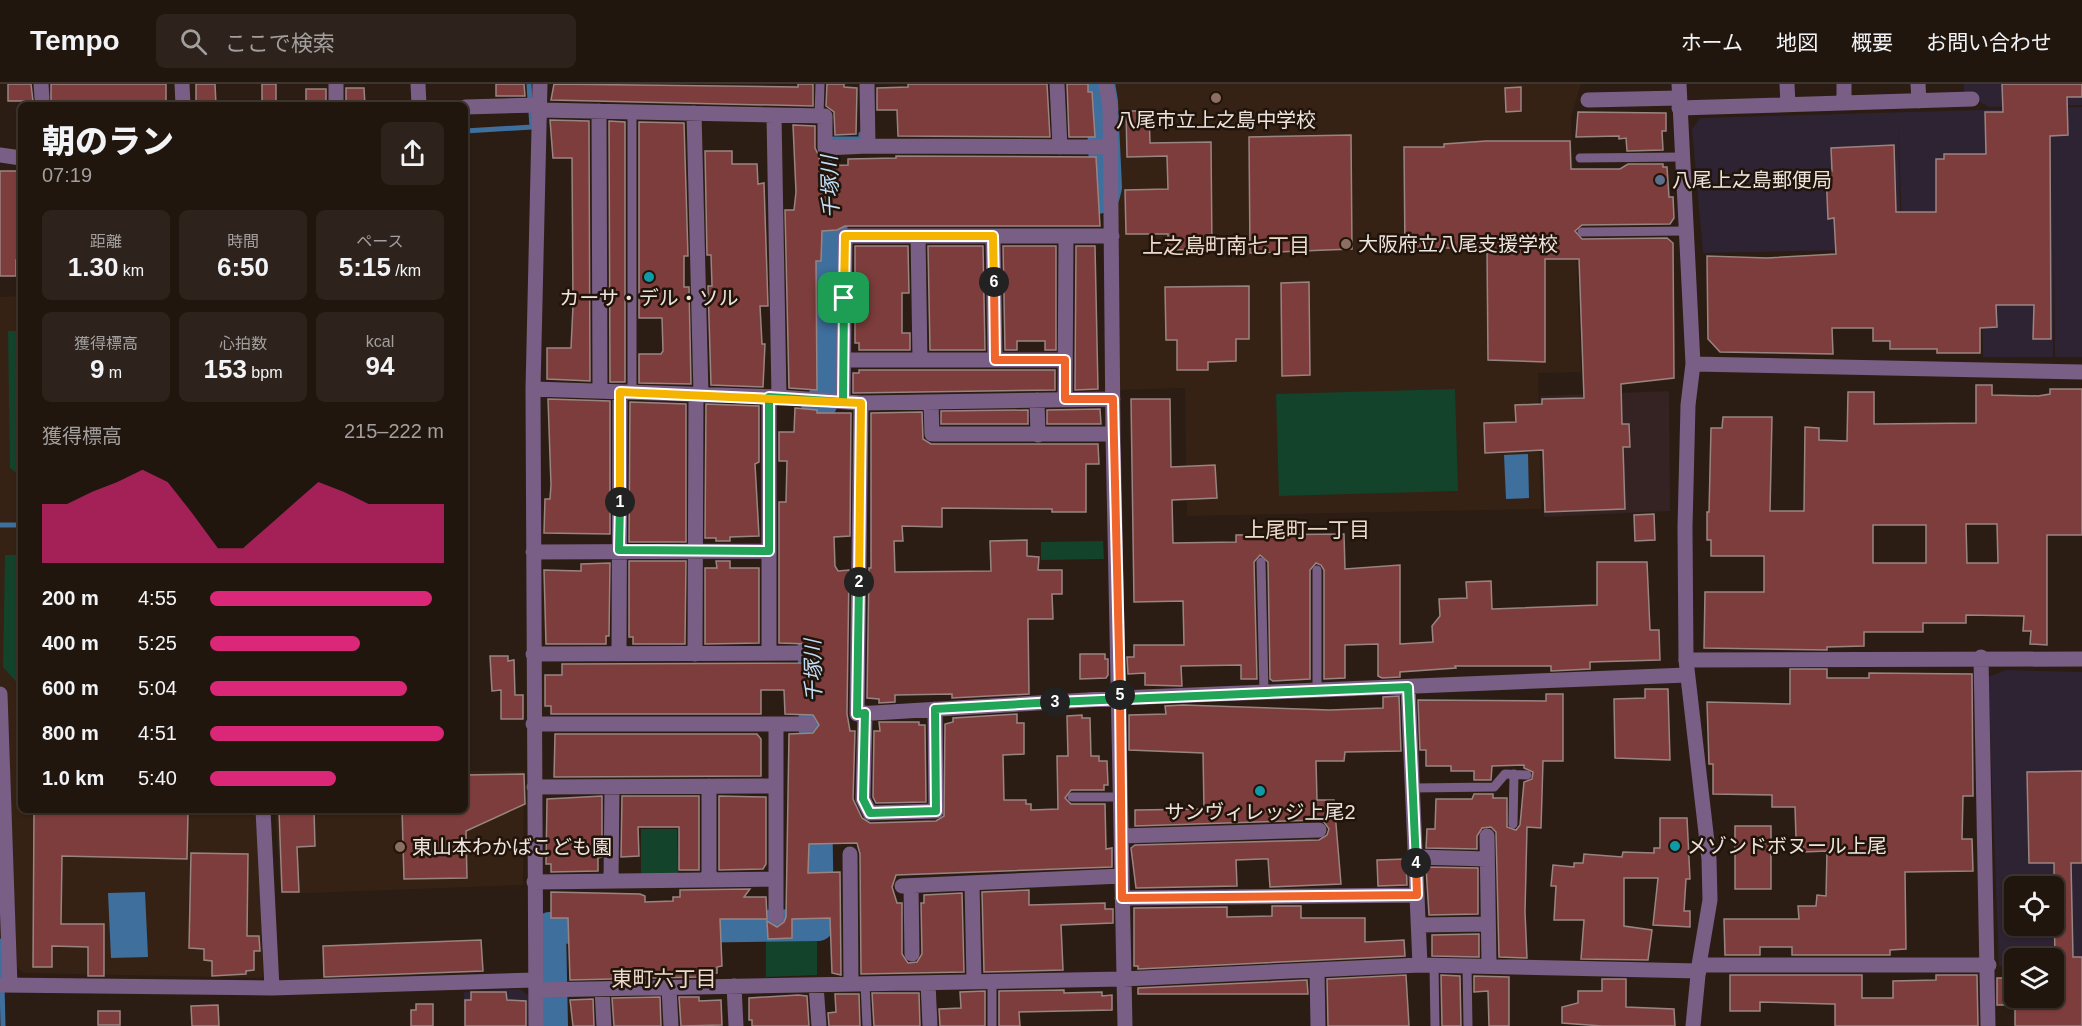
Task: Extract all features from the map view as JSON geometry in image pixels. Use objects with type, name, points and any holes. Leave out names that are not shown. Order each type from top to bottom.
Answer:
[{"type":"street","points":[[182,84],[183,102]]},
{"type":"street","points":[[336,84],[336,102]]},
{"type":"street","points":[[418,84],[418,102]]},
{"type":"street","points":[[536,1026],[543,988],[534,882],[533,724],[533,389],[540,84]]},
{"type":"street","points":[[867,84],[868,146]]},
{"type":"street","points":[[1057,84],[1060,147]]},
{"type":"street","points":[[1106,84],[1110,106],[1106,147],[1112,236],[1113,434],[1125,1026]]},
{"type":"street","points":[[1787,84],[1788,105]]},
{"type":"street","points":[[1844,84],[1844,103]]},
{"type":"street","points":[[1918,84],[1918,101]]},
{"type":"street","points":[[1679,97],[1693,364],[1688,405],[1685,527],[1686,668],[1709,859],[1710,900],[1699,968],[1693,1026]]},
{"type":"street","points":[[1588,100],[1679,97],[1788,105],[1972,99]]},
{"type":"street","points":[[468,107],[825,116],[825,148],[868,146],[1106,147]]},
{"type":"street","points":[[599,111],[600,391]]},
{"type":"street","points":[[694,113],[698,395],[695,654]]},
{"type":"street","points":[[769,653],[769,551],[774,397],[774,115]]},
{"type":"street","points":[[0,155],[18,158]]},
{"type":"street","points":[[843,402],[845,236],[1112,236]]},
{"type":"street","points":[[918,236],[920,360]]},
{"type":"street","points":[[993,236],[995,360]]},
{"type":"street","points":[[1065,399],[1066,236]]},
{"type":"street","points":[[843,360],[1065,360]]},
{"type":"street","points":[[1693,364],[2082,372]]},
{"type":"street","points":[[533,389],[774,397],[861,403],[1113,399]]},
{"type":"street","points":[[619,654],[619,550],[626,392]]},
{"type":"street","points":[[1037,400],[1038,435]]},
{"type":"street","points":[[931,402],[933,434],[1113,434]]},
{"type":"street","points":[[861,403],[857,714],[1120,698],[1408,687],[1686,668],[1981,657],[2082,659]]},
{"type":"street","points":[[533,552],[769,551]]},
{"type":"street","points":[[533,654],[806,653]]},
{"type":"street","points":[[1981,657],[1989,965],[1988,1026]]},
{"type":"street","points":[[1408,687],[1419,925],[1427,965]]},
{"type":"street","points":[[0,694],[5,985],[602,989],[1123,979],[1427,965],[1699,968],[1989,965]]},
{"type":"street","points":[[865,713],[863,799],[870,813],[936,811],[935,709]]},
{"type":"street","points":[[533,724],[808,724]]},
{"type":"street","points":[[776,724],[776,917]]},
{"type":"street","points":[[709,786],[709,880]]},
{"type":"street","points":[[534,787],[776,786]]},
{"type":"street","points":[[611,881],[612,787]]},
{"type":"street","points":[[263,813],[272,988]]},
{"type":"street","points":[[1121,836],[1319,830]]},
{"type":"street","points":[[1487,836],[1489,965]]},
{"type":"street","points":[[850,854],[858,984]]},
{"type":"street","points":[[1416,857],[1487,859]]},
{"type":"street","points":[[912,954],[907,886],[1122,876]]},
{"type":"street","points":[[534,882],[776,879]]},
{"type":"street","points":[[972,883],[974,982]]},
{"type":"street","points":[[1122,898],[1417,895]]},
{"type":"street","points":[[1419,925],[1488,924]]},
{"type":"street","points":[[1317,970],[1318,1026]]},
{"type":"street","points":[[928,983],[930,1026]]},
{"type":"street","points":[[816,985],[819,1026]]},
{"type":"street","points":[[734,987],[736,1026]]},
{"type":"street","points":[[669,988],[671,1026]]},
{"type":"street","points":[[602,989],[604,1026]]},
{"type":"lane","points":[[819,116],[820,84]]},
{"type":"lane","points":[[626,392],[632,112]]},
{"type":"lane","points":[[1580,158],[1682,157]]},
{"type":"lane","points":[[1582,232],[1686,231]]},
{"type":"lane","points":[[1261,562],[1264,692]]},
{"type":"lane","points":[[1317,570],[1317,690]]},
{"type":"lane","points":[[1413,788],[1494,787],[1505,774],[1527,775]]},
{"type":"lane","points":[[1513,824],[1514,774]]},
{"type":"lane","points":[[1072,798],[1121,796]]},
{"type":"lane","points":[[1427,965],[1435,1026]]},
{"type":"lane","points":[[1467,965],[1468,1026]]},
{"type":"lane","points":[[992,981],[992,1026]]},
{"type":"lane","points":[[858,984],[867,1026]]},
{"type":"shaded area","name":"大阪府立八尾支援学校","points":[[1112,84],[1581,84],[1571,117],[1581,372],[1538,373],[1541,509],[1187,516],[1185,388],[1118,390]]},
{"type":"shaded area","points":[[1964,84],[2082,84],[2082,105],[1989,107],[1964,93]]},
{"type":"shaded area","points":[[2082,107],[2082,357],[2055,357],[2054,245],[2053,357],[1983,357],[1982,249],[1903,250],[1898,122],[1901,249],[1703,253],[1692,129],[1700,118]]},
{"type":"shaded area","points":[[18,296],[18,813],[257,813],[263,978],[24,973],[17,968],[5,691],[0,686],[0,297]]},
{"type":"shaded area","points":[[1669,391],[1670,511],[1544,517],[1540,396]]},
{"type":"shaded area","points":[[2006,670],[2082,672],[2082,964],[2064,965],[2064,948],[2004,948],[2004,966],[1999,966],[1988,677]]},
{"type":"shaded area","name":"東山本わかばこども園","points":[[468,771],[524,771],[523,885],[281,894],[275,813],[468,813]]},
{"type":"shaded area","points":[[520,989],[530,997],[530,1026],[464,1026],[464,992]]},
{"type":"green space","points":[[8,331],[18,331],[18,474],[10,468]]},
{"type":"green space","points":[[1455,389],[1458,491],[1279,496],[1276,394]]},
{"type":"green space","points":[[1103,541],[1104,559],[1041,560],[1041,542]]},
{"type":"green space","points":[[5,555],[18,555],[18,684],[3,667]]},
{"type":"green space","points":[[641,829],[677,829],[678,875],[641,876]]},
{"type":"green space","points":[[817,928],[817,975],[766,977],[766,929]]},
{"type":"water","points":[[1528,454],[1529,498],[1506,499],[1504,455]]},
{"type":"water","points":[[145,892],[148,957],[111,958],[108,893]]},
{"type":"building","points":[[8,84],[31,84],[33,101],[8,101]]},
{"type":"building","points":[[51,84],[166,84],[166,102],[54,102],[51,101]]},
{"type":"building","points":[[196,84],[215,84],[216,102],[196,102]]},
{"type":"building","points":[[262,84],[276,84],[276,102],[262,102]]},
{"type":"building","points":[[496,84],[524,84],[525,96],[496,96]]},
{"type":"building","points":[[554,84],[798,87],[798,84],[813,84],[813,106],[551,100]]},
{"type":"building","points":[[827,84],[844,84],[844,87],[857,88],[856,134],[835,135],[834,112],[826,106]]},
{"type":"building","points":[[908,84],[1047,84],[1050,137],[898,136],[897,110],[877,110],[877,88],[908,87]]},
{"type":"building","points":[[1067,84],[1088,84],[1088,92],[1092,92],[1095,137],[1069,137]]},
{"type":"building","points":[[2002,84],[2082,84],[2082,97],[2067,97],[2068,135],[2050,136],[2051,339],[2033,339],[2034,305],[1996,305],[1997,327],[1980,328],[1980,353],[1937,353],[1937,349],[1890,349],[1890,341],[1873,341],[1873,328],[1832,328],[1833,354],[1720,352],[1708,339],[1707,256],[1767,258],[1836,254],[1834,218],[1828,219],[1826,171],[1832,171],[1831,148],[1894,145],[1896,212],[1936,212],[1936,159],[1944,159],[1944,154],[1986,154],[1985,112],[2003,112]]},
{"type":"building","points":[[1521,87],[1521,111],[1506,112],[1505,88]]},
{"type":"building","points":[[346,88],[364,88],[365,102],[346,102]]},
{"type":"building","points":[[306,89],[326,89],[326,102],[306,102]]},
{"type":"building","points":[[1126,111],[1149,111],[1150,143],[1211,142],[1212,249],[1168,250],[1168,234],[1126,234],[1125,190],[1168,189],[1167,156],[1127,157]]},
{"type":"building","points":[[1578,112],[1666,113],[1666,131],[1662,131],[1663,150],[1627,151],[1626,138],[1619,139],[1619,136],[1576,137]]},
{"type":"building","points":[[550,120],[589,121],[590,381],[547,379],[547,348],[571,348],[573,306],[572,158],[553,158]]},
{"type":"building","points":[[609,121],[625,122],[625,382],[610,382]]},
{"type":"building","points":[[639,122],[684,123],[688,256],[684,256],[684,287],[689,287],[691,384],[639,383],[639,354],[661,354],[663,351],[662,318],[639,318]]},
{"type":"building","points":[[793,125],[815,126],[815,148],[820,166],[848,165],[848,159],[896,158],[896,156],[1096,157],[1100,226],[845,226],[837,230],[822,231],[821,261],[816,261],[817,390],[789,388],[785,210],[794,210],[796,192]]},
{"type":"building","points":[[1351,135],[1352,249],[1250,253],[1249,137]]},
{"type":"building","points":[[1486,141],[1570,141],[1571,169],[1620,169],[1628,164],[1663,164],[1663,167],[1667,167],[1669,197],[1673,197],[1674,218],[1670,224],[1582,225],[1575,231],[1582,239],[1667,238],[1673,243],[1674,378],[1621,384],[1622,424],[1629,424],[1630,447],[1623,447],[1625,509],[1545,512],[1543,450],[1485,453],[1484,423],[1516,422],[1515,405],[1542,404],[1542,399],[1584,398],[1579,259],[1545,259],[1545,362],[1488,360],[1487,248],[1427,248],[1427,251],[1405,252],[1404,147],[1444,147],[1444,144]]},
{"type":"building","points":[[705,151],[732,151],[732,164],[757,164],[758,184],[764,183],[768,306],[760,306],[762,344],[765,344],[763,387],[711,385],[708,286],[712,286],[711,255],[707,255]]},
{"type":"building","points":[[0,171],[18,171],[16,276],[0,276]]},
{"type":"building","points":[[855,246],[908,246],[909,293],[902,293],[902,333],[910,333],[910,350],[859,350],[859,343],[855,343]]},
{"type":"building","points":[[928,246],[983,246],[985,350],[930,350]]},
{"type":"building","points":[[1003,246],[1056,246],[1056,350],[1045,350],[1045,341],[1017,341],[1017,350],[1005,350]]},
{"type":"building","points":[[1076,246],[1095,246],[1098,389],[1075,390]]},
{"type":"building","points":[[1309,282],[1310,375],[1282,376],[1281,283]]},
{"type":"building","points":[[1249,286],[1249,339],[1236,339],[1236,361],[1208,362],[1208,370],[1177,370],[1177,340],[1166,340],[1165,287]]},
{"type":"building","points":[[859,370],[1055,370],[1055,390],[853,393],[853,373],[859,373]]},
{"type":"building","points":[[1976,385],[1992,385],[1992,395],[2038,396],[2050,394],[2050,389],[2082,389],[2082,535],[2047,535],[2047,645],[2030,644],[2031,631],[2023,631],[2024,616],[1966,615],[1966,623],[1923,623],[1923,632],[1864,632],[1864,646],[1827,647],[1827,650],[1704,648],[1705,592],[1764,592],[1764,556],[1711,556],[1711,540],[1707,540],[1711,428],[1722,428],[1723,417],[1772,417],[1770,511],[1804,511],[1805,427],[1819,428],[1819,440],[1847,441],[1848,392],[1874,392],[1874,424],[1976,423]],"holes":[[[1966,524],[1997,524],[1998,563],[1967,563]],[[1873,525],[1926,525],[1926,563],[1873,563]]]},
{"type":"building","points":[[548,399],[610,401],[610,534],[544,533],[545,499],[550,499],[551,485]]},
{"type":"building","points":[[1131,399],[1170,399],[1171,467],[1215,465],[1217,498],[1172,500],[1173,543],[1236,542],[1236,535],[1344,534],[1345,569],[1400,565],[1400,644],[1433,642],[1432,626],[1440,616],[1439,599],[1467,598],[1466,582],[1491,581],[1492,609],[1597,605],[1597,562],[1647,562],[1650,630],[1659,630],[1660,660],[1590,662],[1590,669],[1551,671],[1551,666],[1455,666],[1456,668],[1400,672],[1400,677],[1382,678],[1378,676],[1378,644],[1345,645],[1345,678],[1324,679],[1324,570],[1316,563],[1310,570],[1310,679],[1273,681],[1270,679],[1268,562],[1260,555],[1254,562],[1257,679],[1241,679],[1241,665],[1181,666],[1182,686],[1145,685],[1145,673],[1128,674],[1127,657],[1134,657],[1134,645],[1184,645],[1183,601],[1134,602]]},
{"type":"building","points":[[630,402],[686,404],[686,542],[629,542]]},
{"type":"building","points":[[706,404],[759,406],[759,462],[755,464],[759,536],[730,537],[730,541],[705,538]]},
{"type":"building","points":[[795,408],[817,410],[817,413],[851,413],[850,536],[834,537],[835,566],[838,571],[849,570],[847,714],[850,731],[855,731],[853,799],[862,818],[870,823],[936,821],[944,816],[945,724],[953,722],[953,718],[1017,714],[1017,723],[1024,723],[1024,754],[1003,755],[1004,800],[1026,800],[1026,804],[1031,804],[1031,810],[1058,809],[1057,756],[1068,756],[1067,716],[1082,715],[1082,718],[1090,718],[1091,756],[1099,756],[1099,761],[1107,761],[1108,785],[1104,785],[1104,790],[1071,790],[1065,798],[1071,804],[1105,804],[1106,849],[1112,848],[1112,867],[896,875],[892,887],[897,903],[902,903],[902,954],[908,963],[917,962],[922,954],[921,903],[924,903],[924,895],[962,893],[964,972],[861,974],[860,854],[857,843],[809,844],[808,873],[840,872],[841,975],[832,973],[830,918],[792,919],[792,938],[768,939],[767,921],[777,927],[784,922],[786,917],[789,734],[813,733],[819,725],[813,715],[785,714],[784,690],[761,690],[761,714],[551,714],[551,706],[545,706],[545,675],[562,675],[562,664],[806,663],[814,658],[815,649],[810,644],[779,643],[779,502],[786,502],[787,461],[779,461],[779,432],[794,432]]},
{"type":"building","points":[[1100,409],[1101,424],[1047,424],[1047,410]]},
{"type":"building","points":[[1028,410],[1028,424],[941,424],[941,411]]},
{"type":"building","points":[[922,412],[923,439],[931,444],[1098,444],[1099,464],[1086,464],[1086,512],[1052,512],[1052,509],[942,508],[942,527],[902,526],[903,541],[894,541],[895,572],[991,571],[990,541],[1027,540],[1027,556],[1039,557],[1038,570],[1062,570],[1062,594],[1052,594],[1053,619],[1028,619],[1029,694],[952,698],[952,694],[895,695],[895,702],[879,703],[879,699],[867,698],[869,568],[871,568],[871,413]]},
{"type":"building","points":[[1654,514],[1655,540],[1635,541],[1634,515]]},
{"type":"building","points":[[629,561],[686,561],[685,644],[633,644],[633,637],[629,637]]},
{"type":"building","points":[[716,561],[730,561],[730,568],[759,568],[759,643],[705,644],[705,568],[717,568]]},
{"type":"building","points":[[610,563],[609,636],[606,636],[606,644],[546,644],[544,570],[581,571],[581,564]]},
{"type":"building","points":[[1080,654],[1105,654],[1105,659],[1108,659],[1106,678],[1080,679]]},
{"type":"building","points":[[490,656],[508,656],[508,661],[514,660],[515,695],[523,695],[523,719],[501,719],[501,690],[492,691]]},
{"type":"building","points":[[1790,669],[1827,669],[1827,678],[1869,678],[1869,673],[1972,674],[1973,796],[1963,796],[1962,839],[1972,839],[1973,871],[1905,872],[1906,949],[1890,950],[1890,955],[1792,955],[1792,947],[1760,947],[1760,955],[1725,955],[1724,919],[1799,919],[1798,906],[1816,906],[1817,895],[1826,896],[1827,851],[1804,852],[1802,838],[1796,838],[1795,807],[1772,807],[1772,795],[1713,794],[1713,764],[1709,764],[1707,702],[1790,704]]},
{"type":"building","points":[[1645,689],[1668,689],[1670,760],[1615,758],[1614,699],[1645,698]]},
{"type":"building","points":[[1546,694],[1563,694],[1563,761],[1543,761],[1541,828],[1527,827],[1525,912],[1527,958],[1499,957],[1496,832],[1491,827],[1482,828],[1477,836],[1477,849],[1426,848],[1427,829],[1435,829],[1436,799],[1472,799],[1474,794],[1493,794],[1493,798],[1507,798],[1507,827],[1516,830],[1520,825],[1524,782],[1532,779],[1533,772],[1524,768],[1524,765],[1492,766],[1491,780],[1474,780],[1474,771],[1451,771],[1451,766],[1426,766],[1426,750],[1420,750],[1418,700],[1546,701]]},
{"type":"building","points":[[1399,696],[1401,751],[1345,752],[1344,761],[1316,761],[1317,800],[1334,800],[1341,884],[1270,887],[1268,859],[1262,859],[1236,860],[1237,886],[1136,888],[1131,848],[1135,845],[1319,840],[1327,835],[1329,829],[1324,822],[1319,820],[1135,826],[1135,810],[1204,809],[1203,753],[1129,750],[1129,715],[1166,714],[1165,706],[1183,705],[1330,710],[1383,708],[1383,697]]},
{"type":"building","points":[[879,722],[919,722],[919,725],[925,725],[926,802],[876,803],[873,797],[874,731],[880,731]]},
{"type":"building","points":[[555,734],[757,734],[761,739],[761,776],[554,777]]},
{"type":"building","points":[[2082,771],[2082,863],[2071,863],[2073,957],[2082,957],[2082,1026],[2015,1026],[2015,1008],[2064,1008],[2064,948],[2055,948],[2055,936],[2064,936],[2064,876],[2054,876],[2054,863],[2029,863],[2027,772]]},
{"type":"building","points":[[524,774],[525,804],[466,831],[467,878],[404,879],[402,813],[468,813],[468,775]]},
{"type":"building","points":[[602,796],[602,857],[598,858],[598,871],[551,872],[551,864],[546,864],[547,799]]},
{"type":"building","points":[[622,796],[699,796],[699,870],[679,870],[679,827],[638,827],[639,856],[621,857]]},
{"type":"building","points":[[719,796],[766,797],[766,864],[763,869],[719,870]]},
{"type":"building","points":[[34,813],[188,813],[187,859],[62,856],[61,924],[104,924],[104,976],[88,976],[88,947],[52,946],[52,967],[33,967]]},
{"type":"building","points":[[279,813],[314,813],[315,846],[297,847],[299,892],[282,892]]},
{"type":"building","points":[[1660,818],[1687,818],[1690,879],[1686,879],[1684,911],[1690,911],[1690,927],[1653,925],[1658,878],[1624,878],[1624,926],[1652,930],[1648,960],[1581,959],[1584,920],[1554,920],[1556,886],[1551,886],[1553,865],[1574,867],[1574,863],[1583,863],[1584,854],[1622,857],[1623,852],[1654,853],[1654,848],[1660,848]]},
{"type":"building","points":[[1735,826],[1771,826],[1771,889],[1735,889]]},
{"type":"building","points":[[191,853],[248,854],[247,936],[259,936],[260,951],[254,951],[254,970],[246,971],[246,974],[212,976],[212,961],[204,960],[204,949],[189,948]]},
{"type":"building","points":[[1406,859],[1407,885],[1378,886],[1377,860]]},
{"type":"building","points":[[1426,867],[1478,868],[1478,914],[1429,915]]},
{"type":"building","points":[[750,889],[744,897],[766,897],[767,919],[720,919],[722,966],[717,967],[717,973],[698,974],[698,977],[570,980],[568,918],[551,918],[551,892],[640,894],[645,896],[645,902],[673,901],[673,897],[680,897],[680,890]]},
{"type":"building","points":[[1029,890],[1029,905],[1105,903],[1105,909],[1113,909],[1113,923],[1061,925],[1063,970],[984,972],[982,892]]},
{"type":"building","points":[[1272,906],[1301,906],[1301,918],[1365,918],[1365,942],[1404,940],[1405,956],[1138,969],[1138,966],[1134,966],[1134,908],[1227,907],[1227,917],[1272,916]]},
{"type":"building","points":[[1479,934],[1479,957],[1432,956],[1432,935]]},
{"type":"building","points":[[481,940],[483,971],[324,977],[323,946]]},
{"type":"building","points":[[1406,975],[1409,1026],[1328,1026],[1327,979]]},
{"type":"building","points":[[1441,975],[1460,976],[1461,1026],[1442,1026]]},
{"type":"building","points":[[1730,975],[1862,975],[1862,998],[1893,998],[1893,981],[1936,980],[1936,975],[1977,975],[1978,1026],[1835,1026],[1835,1004],[1760,1002],[1760,1011],[1730,1011]]},
{"type":"building","points":[[1474,976],[1509,977],[1509,1026],[1489,1026],[1488,991],[1474,992]]},
{"type":"building","points":[[1997,978],[2004,978],[2004,1005],[1997,1005]]},
{"type":"building","points":[[1602,979],[1626,979],[1626,1007],[1674,1009],[1675,1026],[1602,1026],[1562,1023],[1562,1007],[1578,1003],[1578,991],[1602,991]]},
{"type":"building","points":[[1307,980],[1308,994],[1138,994],[1138,988]]},
{"type":"building","points":[[1064,990],[1064,993],[1102,992],[1102,996],[1112,995],[1112,1010],[1019,1012],[1020,1026],[999,1026],[999,991]]},
{"type":"building","points":[[985,991],[985,1026],[940,1026],[939,1009],[961,1008],[960,992]]},
{"type":"building","points":[[471,992],[506,992],[507,1000],[526,1001],[526,1026],[465,1026],[465,1000],[471,1000]]},
{"type":"building","points":[[872,993],[919,993],[920,1026],[874,1026]]},
{"type":"building","points":[[835,994],[859,994],[860,1026],[829,1026],[828,1013],[836,1012]]},
{"type":"building","points":[[807,996],[809,1026],[752,1026],[752,1020],[749,1020],[749,998]]},
{"type":"building","points":[[660,997],[661,1026],[614,1026],[612,998]]},
{"type":"building","points":[[679,997],[699,997],[699,1001],[721,1000],[722,1025],[681,1026]]},
{"type":"building","points":[[593,999],[594,1026],[573,1026],[570,1000]]},
{"type":"building","points":[[416,1004],[433,1004],[433,1026],[411,1026],[411,1010],[416,1010]]},
{"type":"building","points":[[218,1005],[219,1026],[192,1026],[191,1006]]},
{"type":"building","points":[[98,1011],[120,1011],[120,1025],[98,1025]]},
{"type":"waterway","points":[[529,84],[530,101]]},
{"type":"waterway","points":[[1057,197],[1098,198],[1104,195],[1106,187],[1099,84]]},
{"type":"waterway","points":[[468,131],[532,127],[531,113]]},
{"type":"waterway","name":"千塚川","points":[[828,139],[861,139],[861,134]]},
{"type":"waterway","name":"千塚川","points":[[829,148],[830,172]]},
{"type":"waterway","name":"千塚川","points":[[816,455],[816,414],[827,392],[832,207],[838,196],[845,192]]},
{"type":"waterway","points":[[0,525],[18,525]]},
{"type":"waterway","name":"千塚川","points":[[677,927],[818,925],[813,604]]},
{"type":"waterway","name":"千塚川","points":[[552,1026],[550,928],[612,927]]},
{"type":"waterway","points":[[1,941],[3,1026]]},
{"type":"place","name":"八尾市立上之島中学校","points":[[1216,98]]},
{"type":"place","name":"八尾上之島郵便局","points":[[1660,180]]},
{"type":"place","name":"大阪府立八尾支援学校","points":[[1346,244]]},
{"type":"place","name":"カーサ・デル・ソル","points":[[649,277]]},
{"type":"place","name":"サンヴィレッジ上尾2","points":[[1260,791]]},
{"type":"place","name":"メゾンドボヌール上尾","points":[[1675,846]]},
{"type":"place","name":"東山本わかばこども園","points":[[400,847]]},
{"type":"district","name":"上之島町南七丁目","points":[[1226,245]]},
{"type":"district","name":"上尾町一丁目","points":[[1307,529]]},
{"type":"district","name":"東町六丁目","points":[[664,978]]},
{"type":"route","points":[[844,298],[843,402],[769,397],[769,551],[619,550],[620,392],[779,397],[843,402],[861,403],[857,714],[865,713],[863,799],[870,813],[936,811],[935,709],[1120,698],[1408,687],[1417,895],[1122,898],[1120,698],[1113,399],[1065,399],[1065,360],[995,360],[993,236],[845,236],[844,298]]}]
